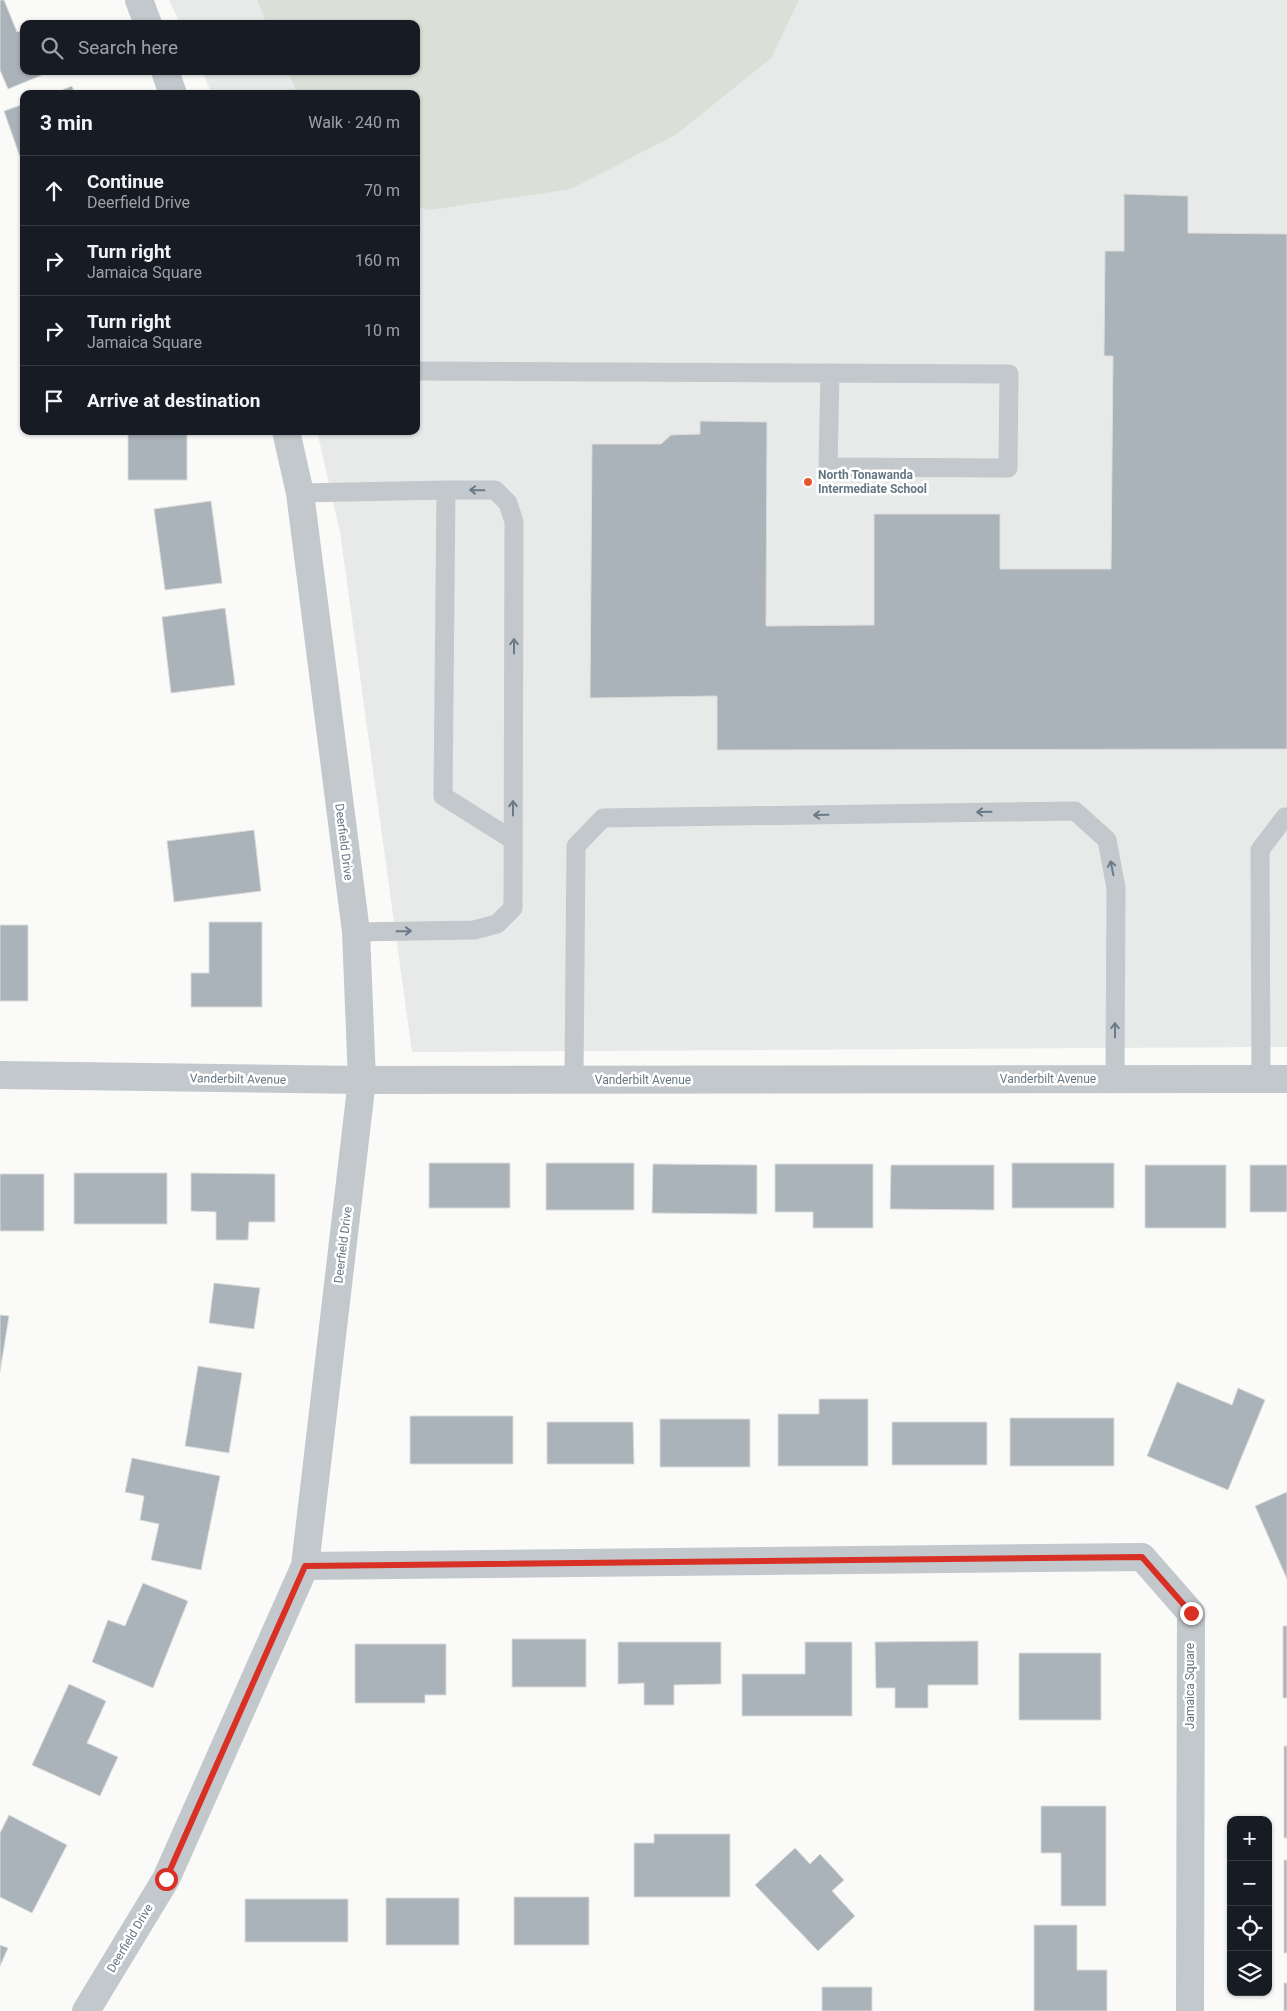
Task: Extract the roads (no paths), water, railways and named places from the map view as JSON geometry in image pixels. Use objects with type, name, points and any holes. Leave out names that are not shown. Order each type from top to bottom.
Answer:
[{"type":"street","points":[[139,0],[146,20]]},
{"type":"street","points":[[166,75],[172,90]]},
{"type":"street","name":"Deerfield Drive","points":[[86,2011],[166,1879],[305,1566],[362,1080],[356,932],[300,493],[287,435]]},
{"type":"street","name":"Vanderbilt Avenue","points":[[0,1075],[362,1080],[1274,1079]]},
{"type":"street","name":"Jamaica Square","points":[[305,1566],[1142,1557],[1191,1613],[1190,2011]]},
{"type":"lane","points":[[420,371],[830,373],[1009,374],[1008,468],[828,467],[830,373]]},
{"type":"lane","points":[[446,490],[443,796],[513,840]]},
{"type":"lane","points":[[300,493],[495,490],[508,503],[514,522],[513,908],[496,924],[474,930],[356,932]]},
{"type":"lane","points":[[574,1080],[576,846],[602,818],[1075,811],[1107,840],[1116,888],[1115,1079]]},
{"type":"lane","points":[[1274,1079],[1260,850],[1285,817],[1287,817]]},
{"type":"place","name":"North Tonawanda Intermediate School","points":[[808,482]]}]
